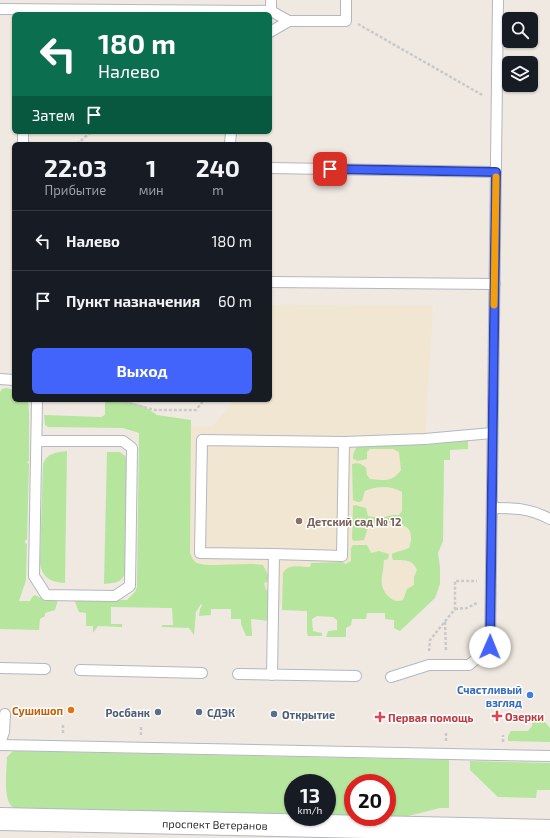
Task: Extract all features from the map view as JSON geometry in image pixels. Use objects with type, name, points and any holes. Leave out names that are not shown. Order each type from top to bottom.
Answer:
[{"type":"main road","name":"проспект Ветеранов","points":[[0,819],[550,831]]},
{"type":"lane","points":[[271,0],[271,11]]},
{"type":"lane","points":[[0,9],[23,12],[93,5],[168,12],[271,11],[289,21],[346,21],[346,0]]},
{"type":"lane","points":[[392,677],[429,665],[469,664],[490,647],[492,596],[492,433],[498,0]]},
{"type":"lane","points":[[272,31],[289,21]]},
{"type":"lane","points":[[272,168],[496,172]]},
{"type":"lane","points":[[272,282],[494,284]]},
{"type":"lane","points":[[0,379],[12,380]]},
{"type":"lane","points":[[37,402],[34,576],[46,595],[115,596],[130,586],[132,448],[123,440],[37,441]]},
{"type":"lane","points":[[344,442],[342,556],[200,553],[202,440],[344,442],[426,439],[492,433]]},
{"type":"lane","points":[[492,508],[519,508],[537,512],[550,519]]},
{"type":"lane","points":[[272,675],[274,554]]},
{"type":"lane","points":[[4,671],[45,669]]},
{"type":"lane","points":[[80,670],[202,673]]},
{"type":"lane","points":[[238,674],[356,676]]},
{"type":"lane","points":[[5,714],[4,732],[0,744],[550,756]]},
{"type":"path","points":[[346,21],[356,23],[497,104]]},
{"type":"path","points":[[79,142],[88,134]]},
{"type":"path","points":[[123,402],[155,410],[196,410],[202,402]]},
{"type":"path","points":[[429,665],[430,640],[455,609],[456,581],[492,581]]},
{"type":"path","points":[[455,609],[467,608],[492,596]]},
{"type":"path","points":[[445,622],[446,665]]},
{"type":"shaded area","name":"Детский сад № 12","points":[[272,305],[433,306],[425,439],[426,608],[173,603],[172,426],[213,426],[232,402],[272,402]]},
{"type":"green space","points":[[7,388],[12,389],[12,402],[28,402],[29,461],[27,462],[29,464],[27,540],[25,540],[25,543],[27,544],[26,580],[19,601],[30,601],[35,595],[41,598],[52,598],[58,600],[55,610],[45,613],[45,616],[40,619],[39,630],[0,629],[0,392],[2,389]]},
{"type":"green space","points":[[105,402],[130,402],[144,406],[157,415],[191,420],[190,553],[194,561],[202,564],[263,565],[269,581],[264,583],[266,590],[271,589],[269,621],[251,619],[252,636],[246,636],[241,624],[241,619],[231,619],[231,609],[211,609],[211,615],[199,616],[201,604],[196,612],[194,635],[189,628],[162,627],[162,625],[173,625],[172,608],[111,607],[111,624],[122,624],[122,627],[98,626],[93,633],[93,626],[86,626],[86,613],[79,612],[75,602],[76,599],[127,600],[135,592],[137,587],[139,433],[123,428],[48,427],[45,425],[44,415],[101,417],[105,415]]},
{"type":"green space","points":[[468,440],[468,449],[450,450],[450,460],[444,460],[443,541],[438,553],[440,584],[435,598],[400,631],[394,628],[394,620],[385,619],[385,613],[367,613],[366,619],[352,619],[351,625],[346,628],[346,637],[326,637],[328,631],[337,630],[337,620],[333,617],[317,616],[312,619],[313,631],[322,633],[322,636],[308,636],[307,611],[282,610],[283,573],[288,568],[295,566],[310,567],[311,563],[343,562],[345,564],[351,561],[351,548],[353,545],[367,545],[371,553],[379,551],[389,554],[388,559],[384,560],[382,581],[386,594],[396,601],[403,600],[407,589],[414,585],[414,577],[417,570],[415,566],[407,561],[393,560],[392,557],[392,554],[409,548],[411,539],[410,532],[407,527],[395,523],[372,523],[369,524],[364,540],[354,541],[352,539],[353,506],[355,505],[366,508],[368,516],[381,518],[399,515],[402,511],[402,492],[389,487],[379,487],[365,491],[361,502],[353,500],[352,464],[358,463],[366,468],[367,475],[370,479],[391,479],[401,470],[399,452],[393,449],[370,449],[367,452],[367,459],[358,461],[353,459],[354,452],[358,445],[360,443],[428,445],[432,443]]},
{"type":"green space","points":[[67,451],[65,583],[55,582],[45,576],[40,563],[43,464],[50,455]]},
{"type":"green space","points":[[107,452],[120,452],[126,457],[126,568],[122,579],[113,583],[104,584]]},
{"type":"green space","points":[[532,716],[540,716],[550,728],[550,742],[508,741],[508,736],[511,731],[528,731],[532,726]]},
{"type":"green space","points":[[13,751],[449,760],[449,808],[440,808],[404,817],[396,817],[396,774],[344,774],[344,815],[336,815],[336,774],[284,774],[284,814],[14,808],[10,805],[7,793],[7,757]]},
{"type":"green space","points":[[470,761],[550,763],[550,790],[537,790],[536,798],[498,797],[470,770]]},
{"type":"slow traffic","points":[[494,305],[496,177]]},
{"type":"place","name":"Детский сад № 12","points":[[299,521]]},
{"type":"place","name":"Счастливый взгляд","points":[[530,695]]},
{"type":"place","name":"Сушишоп","points":[[71,710]]},
{"type":"place","name":"Росбанк","points":[[158,712]]},
{"type":"place","name":"СДЭК","points":[[199,712]]},
{"type":"place","name":"Открытие","points":[[274,714]]},
{"type":"place","name":"Озерки","points":[[497,716]]},
{"type":"place","name":"Первая помощь","points":[[380,717]]},
{"type":"route","points":[[330,169],[496,172],[490,647]]}]
